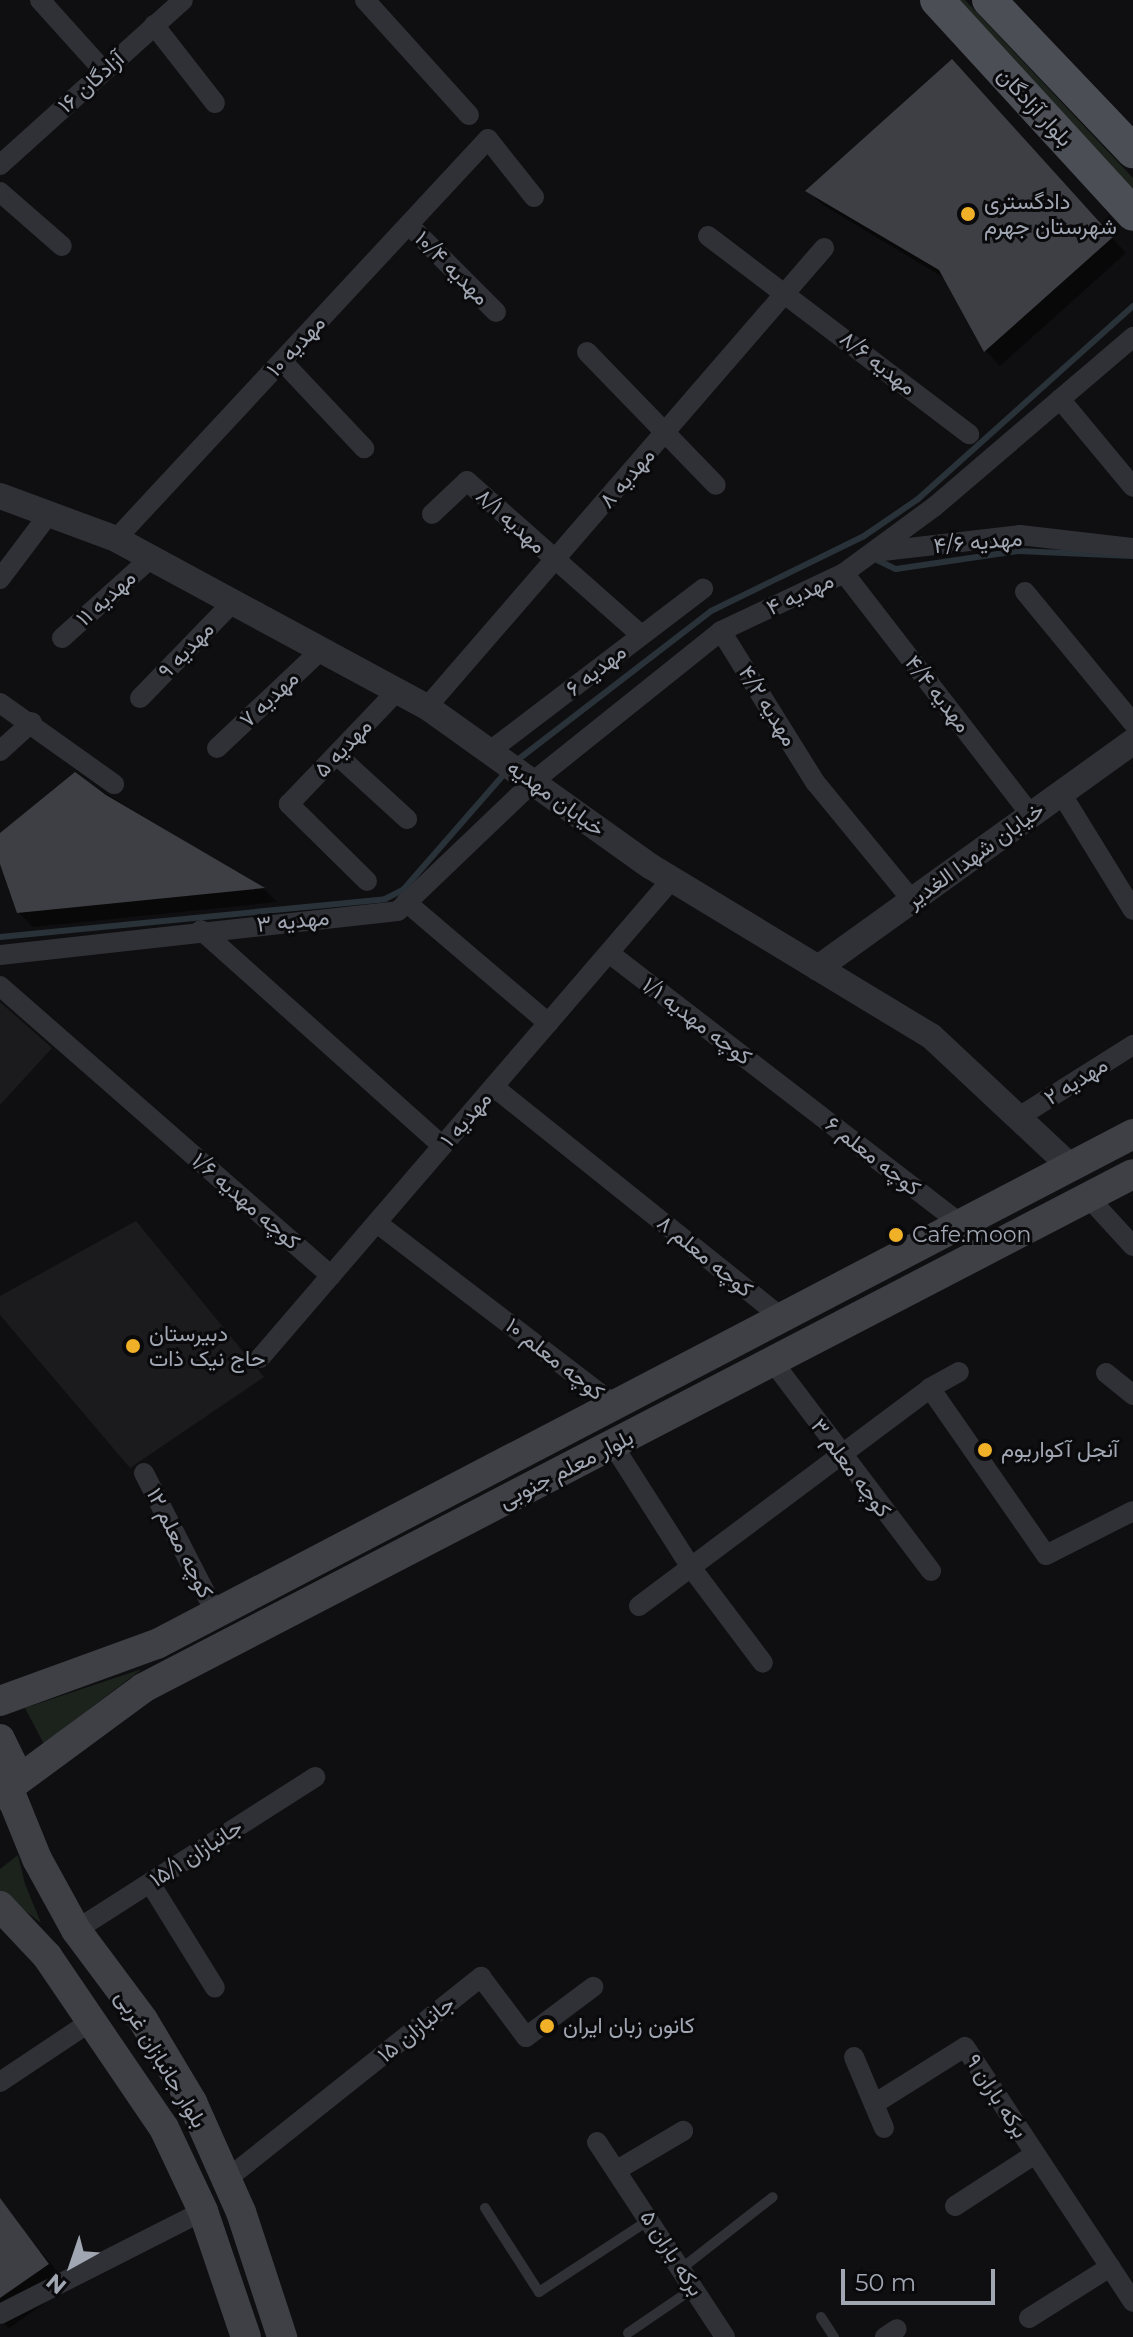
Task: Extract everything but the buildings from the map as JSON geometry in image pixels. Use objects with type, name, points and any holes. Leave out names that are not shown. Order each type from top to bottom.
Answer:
[{"type":"main road","name":"بلوار آزادگان","points":[[937,0],[1133,214]]},
{"type":"main road","name":"بلوار آزادگان","points":[[989,0],[1133,151]]},
{"type":"main road","name":"بلوار معلم جنوبی","points":[[0,1701],[157,1644],[1133,1134]]},
{"type":"main road","name":"بلوار معلم جنوبی","points":[[8,1799],[143,1688],[1133,1174]]},
{"type":"main road","name":"بلوار جانبازان غربی","points":[[0,1739],[11,1762],[8,1799],[37,1859],[76,1930],[143,2020],[192,2102],[227,2179],[282,2337]]},
{"type":"main road","name":"بلوار جانبازان غربی","points":[[0,1906],[47,1956],[164,2128],[203,2211],[246,2337]]},
{"type":"main road","points":[[47,1956],[76,1930]]},
{"type":"street","points":[[40,0],[103,70]]},
{"type":"street","name":"آزادگان ۱۶","points":[[0,165],[183,0]]},
{"type":"street","points":[[365,0],[469,115]]},
{"type":"street","points":[[154,25],[215,103]]},
{"type":"street","name":"مهدیه ۱۰","points":[[116,539],[488,139],[534,197]]},
{"type":"street","points":[[0,192],[62,246]]},
{"type":"street","name":"مهدیه ۱۰/۴","points":[[409,225],[496,312]]},
{"type":"street","name":"مهدیه ۸/۶","points":[[708,236],[786,292],[969,434]]},
{"type":"street","name":"مهدیه ۸","points":[[427,707],[824,248]]},
{"type":"street","name":"مهدیه ۴","points":[[535,780],[721,631],[844,573],[934,507],[1133,337]]},
{"type":"street","points":[[587,352],[716,485]]},
{"type":"street","points":[[282,361],[364,448]]},
{"type":"street","points":[[1060,399],[1133,487]]},
{"type":"street","name":"مهدیه ۸/۱","points":[[432,514],[467,481],[555,561]]},
{"type":"street","name":"خیابان مهدیه","points":[[0,496],[116,539],[427,707],[672,879],[931,1036],[1071,1167]]},
{"type":"street","points":[[0,579],[49,514]]},
{"type":"street","name":"مهدیه ۴/۶","points":[[870,552],[1020,535],[1133,548]]},
{"type":"street","name":"مهدیه ۱۱","points":[[62,638],[151,558]]},
{"type":"street","points":[[555,561],[641,635]]},
{"type":"street","name":"مهدیه ۴/۴","points":[[844,573],[1031,815]]},
{"type":"street","name":"مهدیه ۶","points":[[490,751],[703,589]]},
{"type":"street","points":[[1025,592],[1133,723]]},
{"type":"street","name":"مهدیه ۹","points":[[140,698],[232,603]]},
{"type":"street","name":"مهدیه ۴/۲","points":[[721,631],[815,782],[912,900]]},
{"type":"street","name":"مهدیه ۷","points":[[217,748],[321,650]]},
{"type":"street","name":"مهدیه ۵","points":[[367,881],[289,804],[397,691]]},
{"type":"street","points":[[0,703],[32,722],[114,784]]},
{"type":"street","points":[[0,751],[32,722]]},
{"type":"street","name":"خیابان شهدا الغدیر","points":[[818,968],[1133,742]]},
{"type":"street","points":[[337,755],[407,819]]},
{"type":"street","name":"مهدیه ۳","points":[[0,955],[201,930],[398,911],[535,780]]},
{"type":"street","points":[[1061,793],[1133,910]]},
{"type":"street","name":"مهدیه ۱","points":[[260,1358],[672,879]]},
{"type":"street","points":[[406,902],[548,1023]]},
{"type":"street","points":[[201,930],[443,1146]]},
{"type":"street","name":"کوچه مهدیه ۱/۱","points":[[609,953],[785,1089]]},
{"type":"street","name":"کوچه مهدیه ۱/۶","points":[[0,986],[331,1276]]},
{"type":"street","name":"مهدیه ۲","points":[[1019,1117],[1133,1045]]},
{"type":"street","name":"کوچه معلم ۸","points":[[494,1087],[782,1318]]},
{"type":"street","name":"کوچه معلم ۶","points":[[785,1089],[961,1224]]},
{"type":"street","points":[[1089,1198],[1133,1246]]},
{"type":"street","name":"کوچه معلم ۱۰","points":[[377,1223],[615,1405]]},
{"type":"street","name":"کوچه معلم ۳","points":[[773,1362],[840,1457],[931,1571]]},
{"type":"street","points":[[639,1606],[930,1388],[959,1372]]},
{"type":"street","points":[[1106,1373],[1133,1395]]},
{"type":"street","points":[[930,1388],[1046,1555],[1133,1511]]},
{"type":"street","points":[[613,1445],[690,1566],[763,1663]]},
{"type":"street","name":"کوچه معلم ۱۲","points":[[144,1473],[216,1614]]},
{"type":"street","name":"جانبازان ۱۵/۱","points":[[76,1930],[315,1777]]},
{"type":"street","points":[[150,1883],[215,1988]]},
{"type":"street","name":"جانبازان ۱۵","points":[[227,2179],[481,1977],[526,2037],[593,1987]]},
{"type":"street","points":[[0,2082],[93,2020]]},
{"type":"street","name":"برکه باران ۹","points":[[874,2104],[965,2047],[1133,2302]]},
{"type":"street","points":[[854,2057],[884,2128]]},
{"type":"street","points":[[617,2170],[683,2131]]},
{"type":"street","name":"برکه باران ۵","points":[[597,2142],[651,2219],[725,2337]]},
{"type":"street","name":"برکه باران ۹","points":[[955,2206],[1035,2154]]},
{"type":"street","points":[[0,2314],[203,2211]]},
{"type":"street","points":[[1029,2318],[1110,2267]]},
{"type":"lane","points":[[682,2268],[773,2197]]},
{"type":"lane","points":[[485,2208],[539,2292],[651,2219]]},
{"type":"lane","points":[[628,2333],[694,2288]]},
{"type":"lane","points":[[821,2317],[834,2337]]},
{"type":"shaded area","points":[[951,0],[965,0],[1133,178],[1133,202]]},
{"type":"shaded area","points":[[0,1002],[52,1048],[0,1105]]},
{"type":"shaded area","name":"دبیرستان حاج نیک ذات","points":[[136,1221],[264,1377],[130,1468],[0,1315],[0,1296]]},
{"type":"shaded area","points":[[142,1669],[72,1722],[45,1746],[25,1708]]},
{"type":"shaded area","points":[[18,1855],[25,1884],[41,1923],[0,1891],[0,1869]]},
{"type":"waterway","points":[[515,762],[711,611],[864,536],[918,499],[1133,306]]},
{"type":"waterway","points":[[873,558],[896,569],[1018,551],[1133,556]]},
{"type":"waterway","points":[[0,937],[385,899],[403,890],[505,773]]},
{"type":"place","name":"دادگستری شهرستان جهرم","points":[[968,214]]},
{"type":"place","name":"Cafe.moon","points":[[896,1235]]},
{"type":"place","name":"دبیرستان حاج نیک ذات","points":[[133,1346]]},
{"type":"place","name":"آنجل آکواریوم","points":[[985,1450]]},
{"type":"place","name":"کانون زبان ایران","points":[[547,2026]]}]
